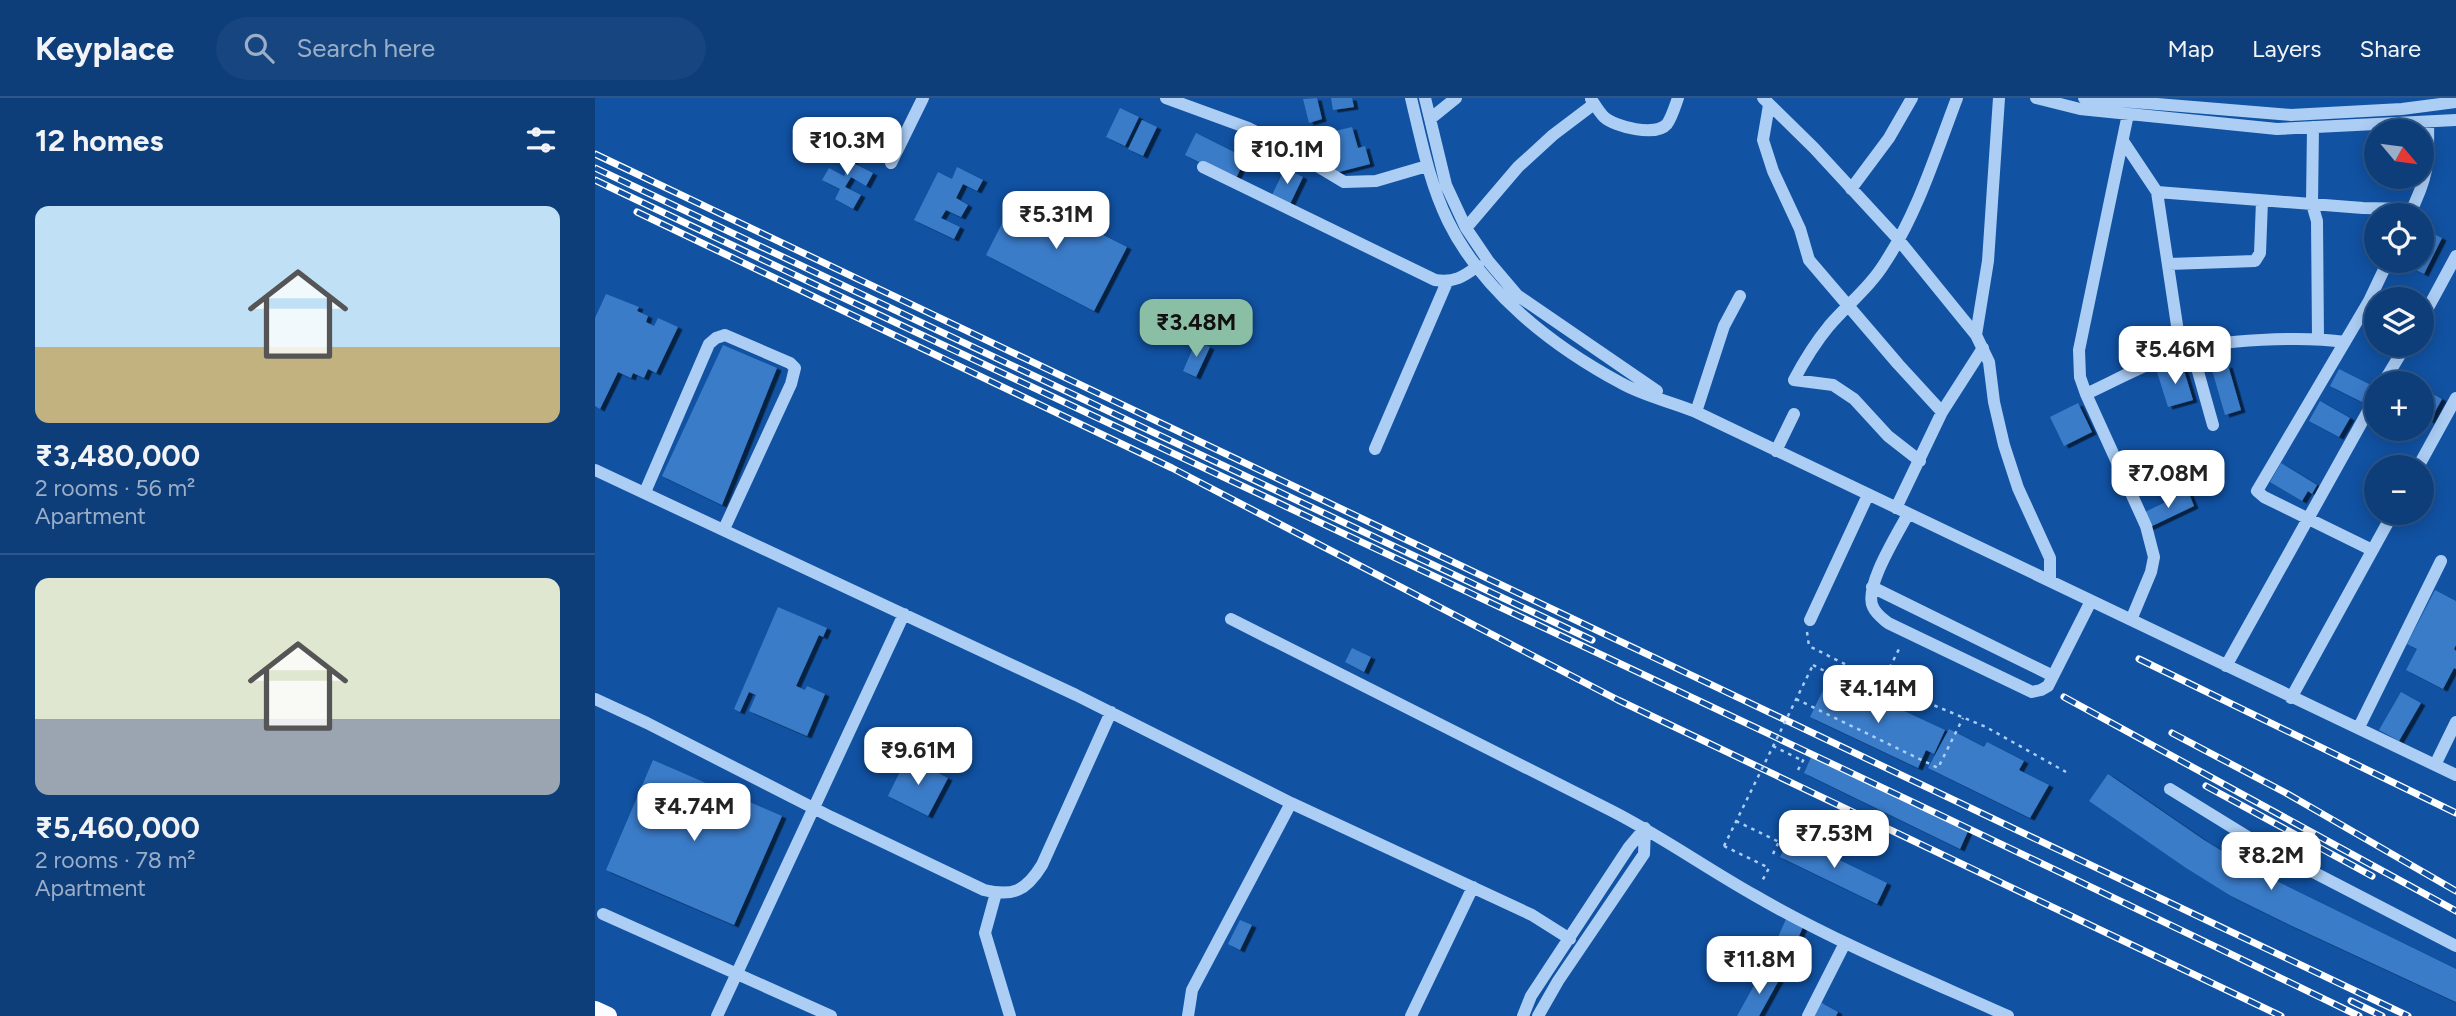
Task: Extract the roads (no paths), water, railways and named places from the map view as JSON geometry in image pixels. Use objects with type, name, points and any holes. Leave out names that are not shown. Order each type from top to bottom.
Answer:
[{"type":"main road","points":[[595,1010],[608,1016]]},
{"type":"street","points":[[891,163],[923,98]]},
{"type":"street","points":[[1166,98],[1248,128],[1279,143],[1344,182],[1375,181],[1427,166]]},
{"type":"street","points":[[1411,98],[1427,166],[1448,221],[1478,266],[1514,308],[1565,348],[1623,384],[1696,412],[2456,775]]},
{"type":"street","points":[[1425,98],[1446,185],[1466,228],[1489,262],[1517,295],[1671,402]]},
{"type":"street","points":[[1430,119],[1456,98]]},
{"type":"street","points":[[1466,228],[1518,167],[1592,101],[1603,117],[1622,128],[1652,130],[1668,123],[1678,98]]},
{"type":"street","points":[[1851,189],[1889,138],[1912,98]]},
{"type":"street","points":[[1920,461],[1888,436],[1854,399],[1833,385],[1794,380],[1810,351],[1874,279],[1887,260],[1923,187],[1957,98]]},
{"type":"street","points":[[1976,335],[1988,261],[1999,98]]},
{"type":"street","points":[[2036,98],[2080,109],[2277,129],[2364,125]]},
{"type":"street","points":[[2052,101],[2083,98],[2291,115],[2402,109],[2456,102]]},
{"type":"street","points":[[1766,101],[1814,148],[1898,239],[1976,335],[1989,362],[1994,402],[2018,488],[2050,558],[2050,580]]},
{"type":"street","points":[[1766,101],[1763,140],[1773,171],[1800,229],[1809,260],[1942,412]]},
{"type":"street","points":[[2128,114],[2079,350],[2080,377],[2086,394],[2146,526],[2154,557],[2151,572],[2131,620]]},
{"type":"street","points":[[2434,122],[2456,120]]},
{"type":"street","points":[[2313,127],[2312,204],[2317,221],[2318,338]]},
{"type":"street","points":[[2123,141],[2157,192],[2186,351],[2213,425]]},
{"type":"street","points":[[1203,167],[1435,280],[1447,282],[1464,277],[1478,266]]},
{"type":"street","points":[[2157,192],[2364,208]]},
{"type":"street","points":[[2169,264],[2255,261],[2260,253],[2262,201]]},
{"type":"street","points":[[2434,296],[2456,256]]},
{"type":"street","points":[[2372,550],[2264,497],[2257,491],[2369,301],[2382,273]]},
{"type":"street","points":[[1375,449],[1447,282]]},
{"type":"street","points":[[1696,412],[1724,326],[1740,296]]},
{"type":"street","points":[[645,492],[709,344],[725,335],[790,363],[795,368],[791,384],[724,529]]},
{"type":"street","points":[[2086,394],[2186,351],[2236,343],[2318,338],[2345,342]]},
{"type":"street","points":[[1983,348],[1942,412],[1920,461],[1872,587],[1871,605],[1879,616],[1907,633],[2032,692],[2048,686],[2091,601]]},
{"type":"street","points":[[2425,455],[2456,398]]},
{"type":"street","points":[[1776,452],[1794,414]]},
{"type":"street","points":[[2226,666],[2364,419]]},
{"type":"street","points":[[595,470],[1111,712],[1291,803],[1532,915],[1570,939]]},
{"type":"street","points":[[1810,620],[1868,495]]},
{"type":"street","points":[[2291,698],[2386,525]]},
{"type":"street","points":[[2359,727],[2441,561]]},
{"type":"street","points":[[1872,587],[2053,676]]},
{"type":"street","points":[[717,1016],[904,614]]},
{"type":"street","points":[[1231,619],[1645,828],[1754,895],[1845,943],[2008,1016]]},
{"type":"street","points":[[595,699],[814,809],[984,890],[996,893],[1018,891],[1033,881],[1111,712]]},
{"type":"street","points":[[2435,765],[2456,722]]},
{"type":"street","points":[[2171,789],[2261,845],[2456,946]]},
{"type":"street","points":[[1188,1016],[1192,990],[1291,803]]},
{"type":"street","points":[[1523,1016],[1531,996],[1629,847],[1645,828]]},
{"type":"street","points":[[1538,1016],[1644,854],[1645,828]]},
{"type":"street","points":[[1411,1016],[1473,887]]},
{"type":"street","points":[[996,893],[985,933],[1010,1016]]},
{"type":"street","points":[[603,914],[831,1016]]},
{"type":"street","points":[[1808,1016],[1845,943]]},
{"type":"railway","points":[[595,154],[2408,1016]]},
{"type":"railway","points":[[595,168],[1592,640]]},
{"type":"railway","points":[[595,180],[1919,805],[2359,1016]]},
{"type":"railway","points":[[637,212],[1172,468],[1618,700],[2281,1016]]},
{"type":"railway","points":[[2139,659],[2456,813]]},
{"type":"railway","points":[[2064,697],[2456,911]]},
{"type":"railway","points":[[2172,733],[2286,793],[2456,891]]},
{"type":"railway","points":[[2206,786],[2372,876]]},
{"type":"railway","points":[[2351,1001],[2382,1016]]}]
